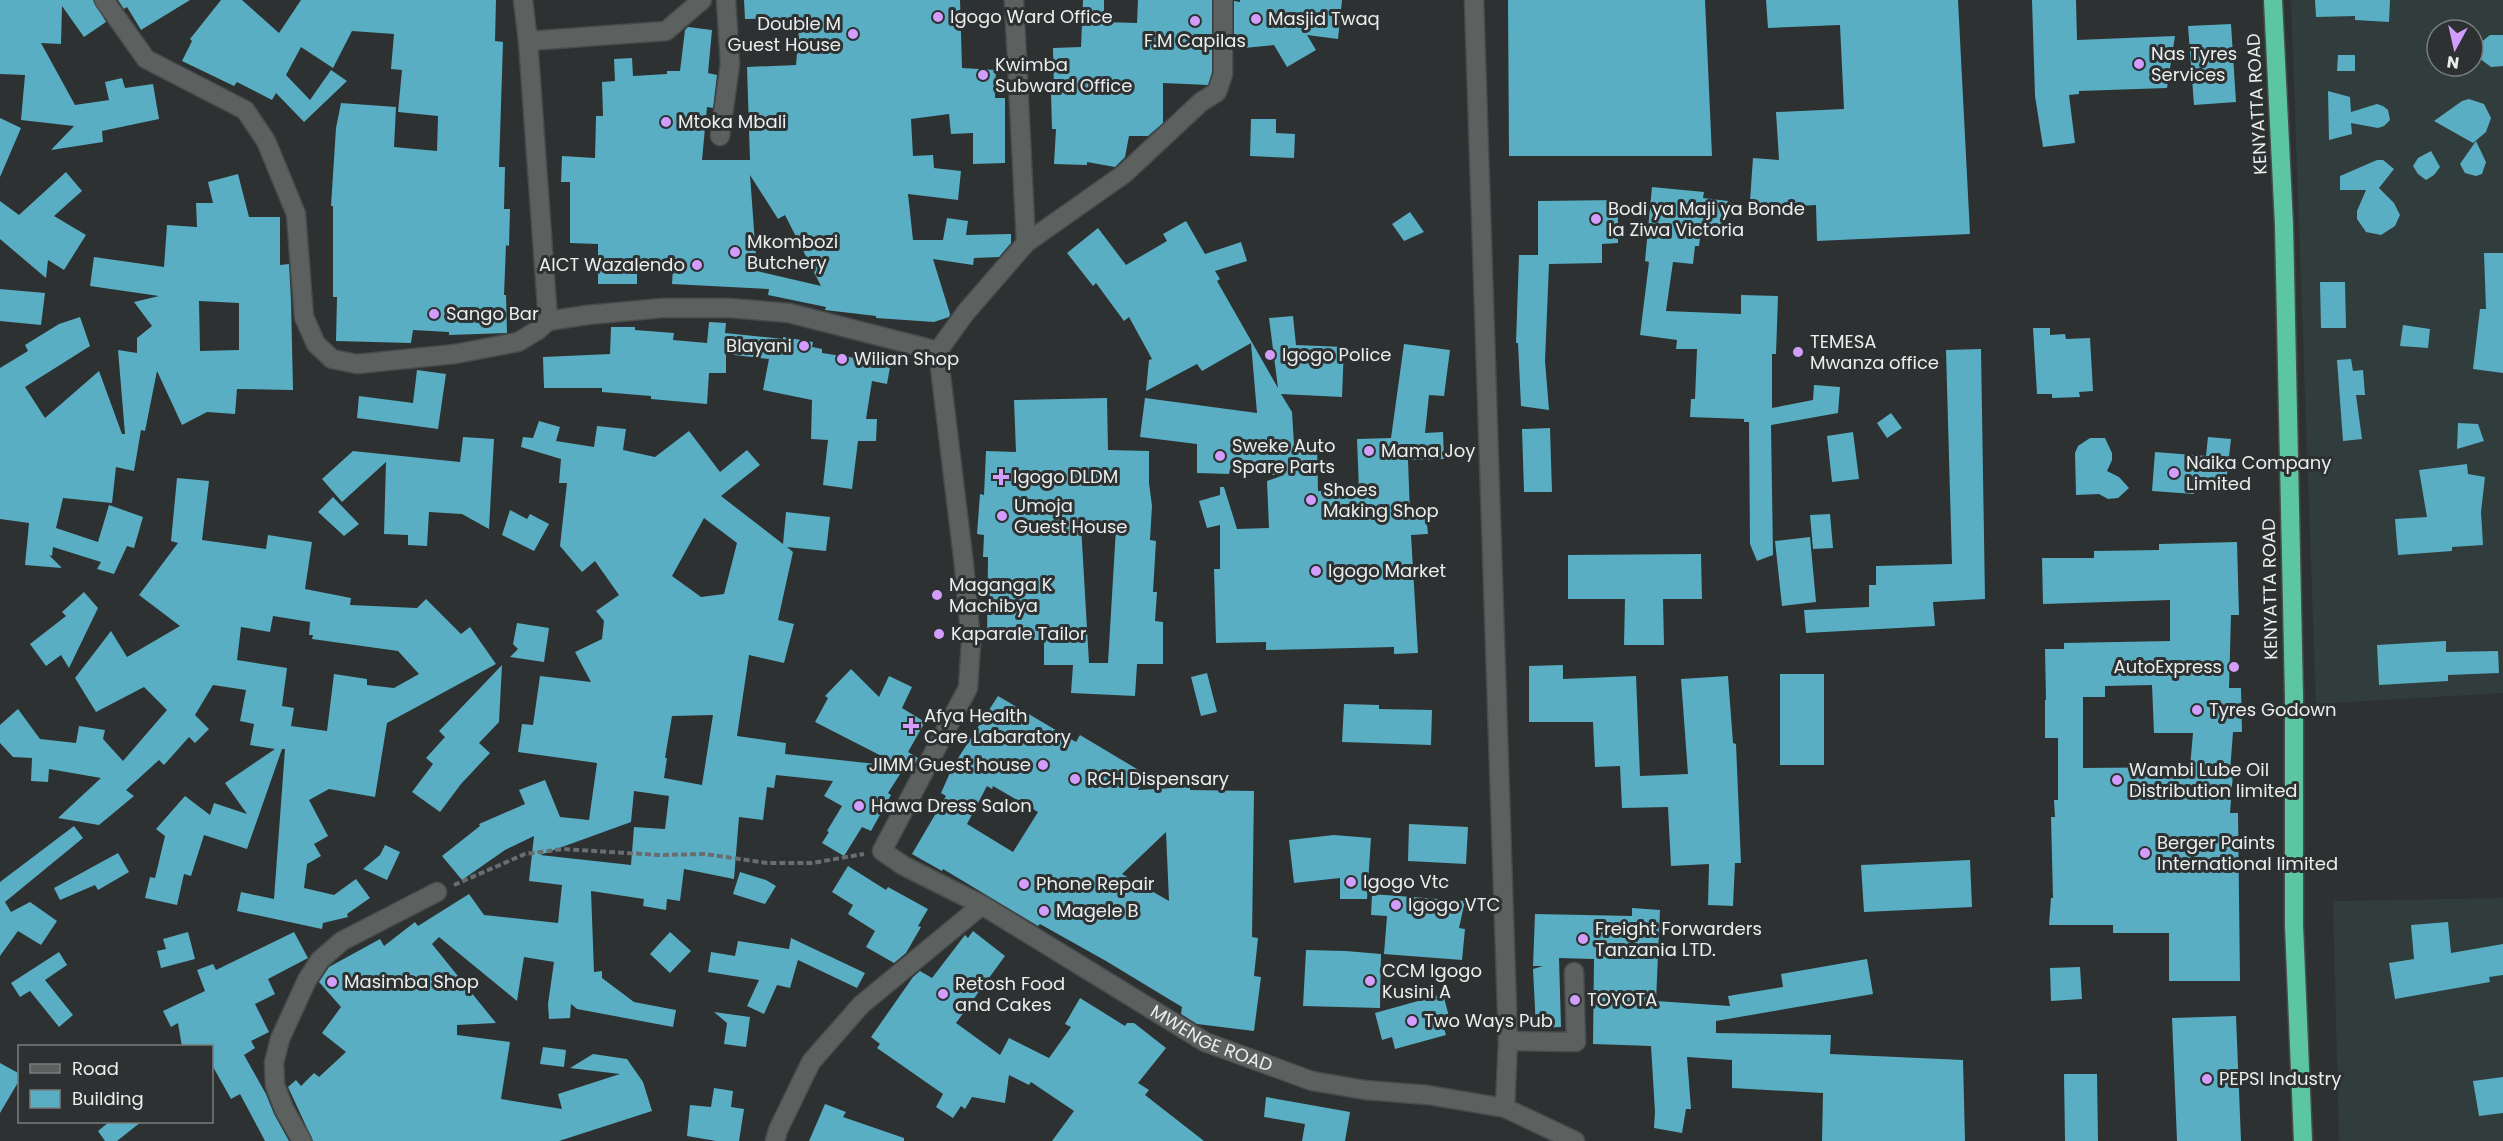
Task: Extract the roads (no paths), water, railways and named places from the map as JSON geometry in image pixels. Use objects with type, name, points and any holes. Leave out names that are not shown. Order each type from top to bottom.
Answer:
[{"type":"highway","name":"KENYATTA ROAD","points":[[2273,0],[2284,225],[2294,696],[2294,925],[2303,1141]]},
{"type":"street","points":[[104,0],[146,59],[245,110],[266,141],[296,214],[304,317],[316,344],[332,359],[357,364],[455,354],[518,342],[548,321],[662,308],[730,308],[789,313],[938,351],[966,312],[1026,243],[1124,174],[1201,102],[1216,92],[1223,74],[1223,0]]},
{"type":"street","points":[[523,0],[528,41],[548,321]]},
{"type":"street","points":[[528,41],[666,31],[702,0]]},
{"type":"street","points":[[720,136],[730,64],[726,0]]},
{"type":"street","points":[[1014,0],[1026,243]]},
{"type":"street","points":[[1474,0],[1508,1041],[1504,1108]]},
{"type":"street","name":"MWENGE ROAD","points":[[938,351],[971,643],[968,688],[882,851],[904,866],[982,905],[1205,1042],[1312,1081],[1365,1090],[1428,1095],[1504,1108],[1575,1141]]},
{"type":"street","points":[[302,1141],[284,1109],[275,1084],[274,1063],[280,1039],[307,980],[320,960],[342,941],[437,892]]},
{"type":"street","points":[[775,1141],[777,1130],[811,1062],[861,1005],[982,905]]},
{"type":"street","points":[[1508,1041],[1576,1042],[1574,972]]},
{"type":"place","name":"Igogo Ward Office","points":[[938,17]]},
{"type":"place","name":"Masjid Twaq","points":[[1256,19]]},
{"type":"place","name":"F.M Capilas","points":[[1195,21]]},
{"type":"place","name":"Double M Guest House","points":[[853,34]]},
{"type":"place","name":"Nas Tyres Services","points":[[2139,64]]},
{"type":"place","name":"Kwimba Subward Office","points":[[983,75]]},
{"type":"place","name":"Mtoka Mbali","points":[[666,122]]},
{"type":"place","name":"Bodi ya Maji ya Bonde la Ziwa Victoria","points":[[1596,219]]},
{"type":"place","name":"Mkombozi Butchery","points":[[735,252]]},
{"type":"place","name":"AICT Wazalendo","points":[[697,265]]},
{"type":"place","name":"Sango Bar","points":[[434,314]]},
{"type":"place","name":"Blayani","points":[[804,346]]},
{"type":"place","name":"TEMESA Mwanza office","points":[[1798,352]]},
{"type":"place","name":"Igogo Police","points":[[1270,355]]},
{"type":"place","name":"Wilian Shop","points":[[842,359]]},
{"type":"place","name":"Mama Joy","points":[[1369,451]]},
{"type":"place","name":"Sweke Auto Spare Parts","points":[[1220,456]]},
{"type":"place","name":"Naika Company Limited","points":[[2174,473]]},
{"type":"place","name":"Igogo DLDM","points":[[1001,477]]},
{"type":"place","name":"Shoes Making Shop","points":[[1311,500]]},
{"type":"place","name":"Umoja Guest House","points":[[1002,516]]},
{"type":"place","name":"Igogo Market","points":[[1316,571]]},
{"type":"place","name":"Maganga K Machibya","points":[[937,595]]},
{"type":"place","name":"Kaparale Tailor","points":[[939,634]]},
{"type":"place","name":"AutoExpress","points":[[2234,667]]},
{"type":"place","name":"Tyres Godown","points":[[2197,710]]},
{"type":"place","name":"Afya Health Care Labaratory","points":[[911,726]]},
{"type":"place","name":"JIMM Guest house","points":[[1043,765]]},
{"type":"place","name":"RCH Dispensary","points":[[1075,779]]},
{"type":"place","name":"Wambi Lube Oil Distribution limited","points":[[2117,780]]},
{"type":"place","name":"Hawa Dress Salon","points":[[859,806]]},
{"type":"place","name":"Berger Paints International limited","points":[[2145,853]]},
{"type":"place","name":"Igogo Vtc","points":[[1351,882]]},
{"type":"place","name":"Phone Repair","points":[[1024,884]]},
{"type":"place","name":"Igogo VTC","points":[[1396,905]]},
{"type":"place","name":"Magele B","points":[[1044,911]]},
{"type":"place","name":"Freight Forwarders Tanzania LTD.","points":[[1583,939]]},
{"type":"place","name":"CCM Igogo Kusini A","points":[[1370,981]]},
{"type":"place","name":"Masimba Shop","points":[[332,982]]},
{"type":"place","name":"Retosh Food and Cakes","points":[[943,994]]},
{"type":"place","name":"TOYOTA","points":[[1575,1000]]},
{"type":"place","name":"Two Ways Pub","points":[[1412,1021]]},
{"type":"place","name":"PEPSI Industry","points":[[2207,1079]]}]
